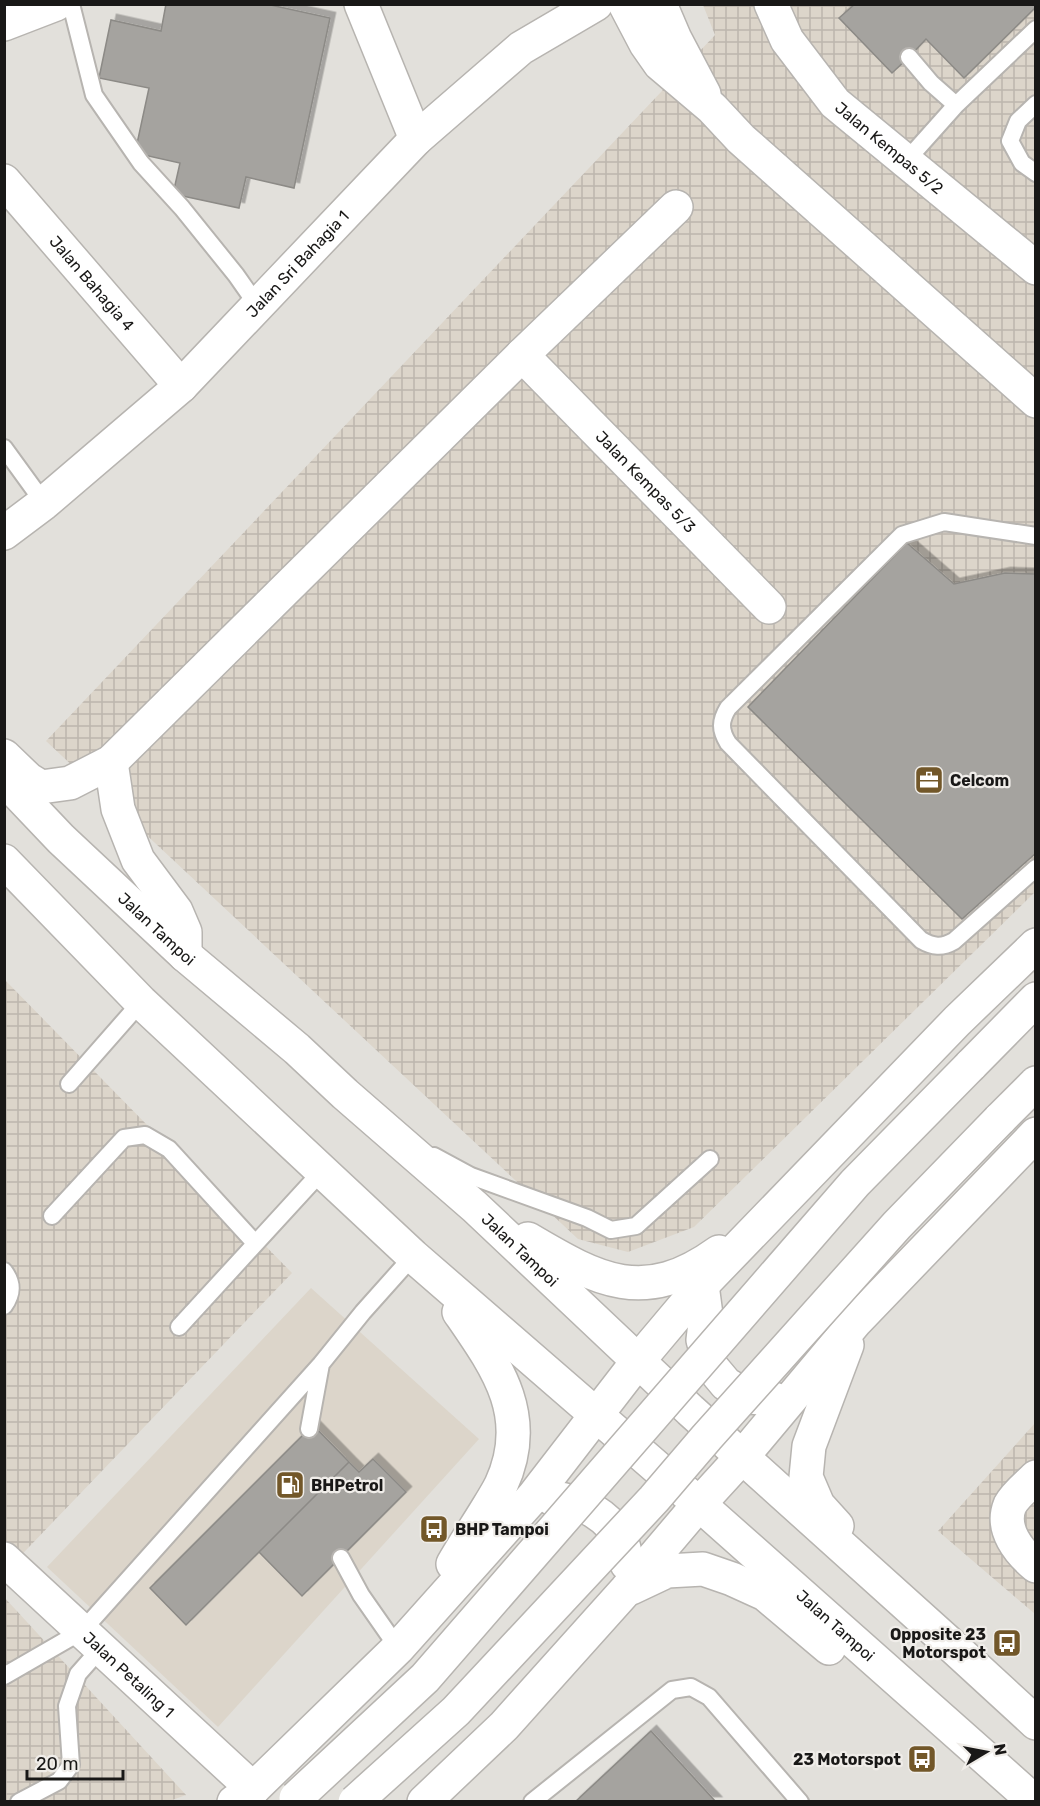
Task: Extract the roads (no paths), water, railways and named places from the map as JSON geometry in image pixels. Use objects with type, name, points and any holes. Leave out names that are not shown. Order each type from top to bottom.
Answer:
[{"type":"main road","points":[[4,24],[56,4]]},
{"type":"main road","points":[[361,4],[416,139]]},
{"type":"main road","name":"Jalan Sri Bahagia 1","points":[[4,533],[44,503],[181,386],[416,139],[521,48],[596,4]]},
{"type":"main road","points":[[625,4],[646,44],[660,64],[712,108],[741,139],[1035,401]]},
{"type":"main road","points":[[660,4],[675,39],[712,108]]},
{"type":"main road","name":"Jalan Kempas 5/2","points":[[771,4],[787,40],[835,103],[1035,268]]},
{"type":"main road","name":"Jalan Bahagia 4","points":[[4,181],[181,386]]},
{"type":"main road","points":[[4,756],[28,779],[41,787],[70,783],[111,762],[522,355],[676,207]]},
{"type":"main road","name":"Jalan Kempas 5/3","points":[[522,355],[770,607]]},
{"type":"main road","points":[[111,762],[118,809],[138,860],[176,911],[185,932],[185,955]]},
{"type":"main road","name":"Jalan Tampoi","points":[[4,779],[62,839],[185,955],[297,1049],[475,1207],[742,1457],[1035,1723]]},
{"type":"main road","name":"Jalan Tampoi","points":[[4,861],[141,1002],[422,1265],[699,1503],[1035,1802]]},
{"type":"main road","points":[[243,1795],[406,1639],[533,1497],[638,1360],[702,1285],[957,1021],[1035,945]]},
{"type":"main road","points":[[293,1800],[425,1678],[855,1183],[1035,999]]},
{"type":"main road","points":[[355,1802],[456,1711],[654,1499],[897,1225],[1035,1083]]},
{"type":"main road","points":[[424,1802],[504,1726],[742,1457],[856,1321],[1035,1134]]},
{"type":"main road","points":[[475,1207],[560,1258],[602,1277],[632,1284],[658,1282],[677,1276],[711,1258],[766,1219]]},
{"type":"main road","points":[[406,1639],[501,1485],[512,1455],[514,1425],[508,1394],[489,1357],[422,1265]]},
{"type":"main road","points":[[702,1285],[706,1315],[703,1340],[710,1365],[726,1384],[748,1397],[774,1399],[798,1391]]},
{"type":"main road","points":[[856,1321],[809,1446],[806,1477],[818,1505],[950,1644]]},
{"type":"main road","points":[[1035,1477],[1011,1504],[1008,1518],[1009,1534],[1024,1556],[1035,1566]]},
{"type":"main road","points":[[533,1497],[565,1499],[583,1504],[614,1528],[624,1546],[627,1565],[626,1590]]},
{"type":"main road","name":"Jalan Petaling 1","points":[[4,1559],[92,1640],[243,1795]]},
{"type":"main road","points":[[626,1590],[667,1571],[703,1569],[765,1594],[910,1717],[1010,1780]]},
{"type":"lane","points":[[71,4],[94,95],[141,163],[182,208],[257,305]]},
{"type":"lane","points":[[906,161],[956,105],[1035,29]]},
{"type":"lane","points":[[909,57],[931,83],[956,105]]},
{"type":"lane","points":[[1035,104],[1018,122],[1010,141],[1022,163],[1035,173]]},
{"type":"lane","points":[[4,448],[44,503]]},
{"type":"lane","points":[[1035,536],[944,522],[902,535],[728,708],[721,725],[728,743],[921,940],[929,944],[938,947],[954,940],[1035,868]]},
{"type":"lane","points":[[69,1084],[141,1002]]},
{"type":"lane","points":[[345,1094],[429,1153],[471,1176],[587,1218],[611,1230],[636,1226],[710,1159]]},
{"type":"lane","points":[[52,1216],[124,1138],[145,1135],[169,1149],[255,1243]]},
{"type":"lane","points":[[179,1327],[322,1171]]},
{"type":"lane","points":[[19,1802],[59,1781],[72,1765],[67,1706],[92,1640],[363,1312],[422,1265]]},
{"type":"lane","points":[[4,1270],[12,1288],[10,1297],[4,1306]]},
{"type":"lane","points":[[309,1429],[321,1364]]},
{"type":"lane","points":[[340,1558],[361,1595],[406,1639]]},
{"type":"lane","points":[[4,1676],[92,1640]]},
{"type":"lane","points":[[532,1802],[672,1689],[691,1687],[709,1697],[800,1802]]},
{"type":"place","name":"Celcom","points":[[929,780]]},
{"type":"place","name":"BHPetrol","points":[[290,1485]]},
{"type":"place","name":"BHP Tampoi","points":[[434,1529]]},
{"type":"place","name":"Opposite 23 Motorspot","points":[[1007,1643]]},
{"type":"place","name":"23 Motorspot","points":[[922,1759]]}]
